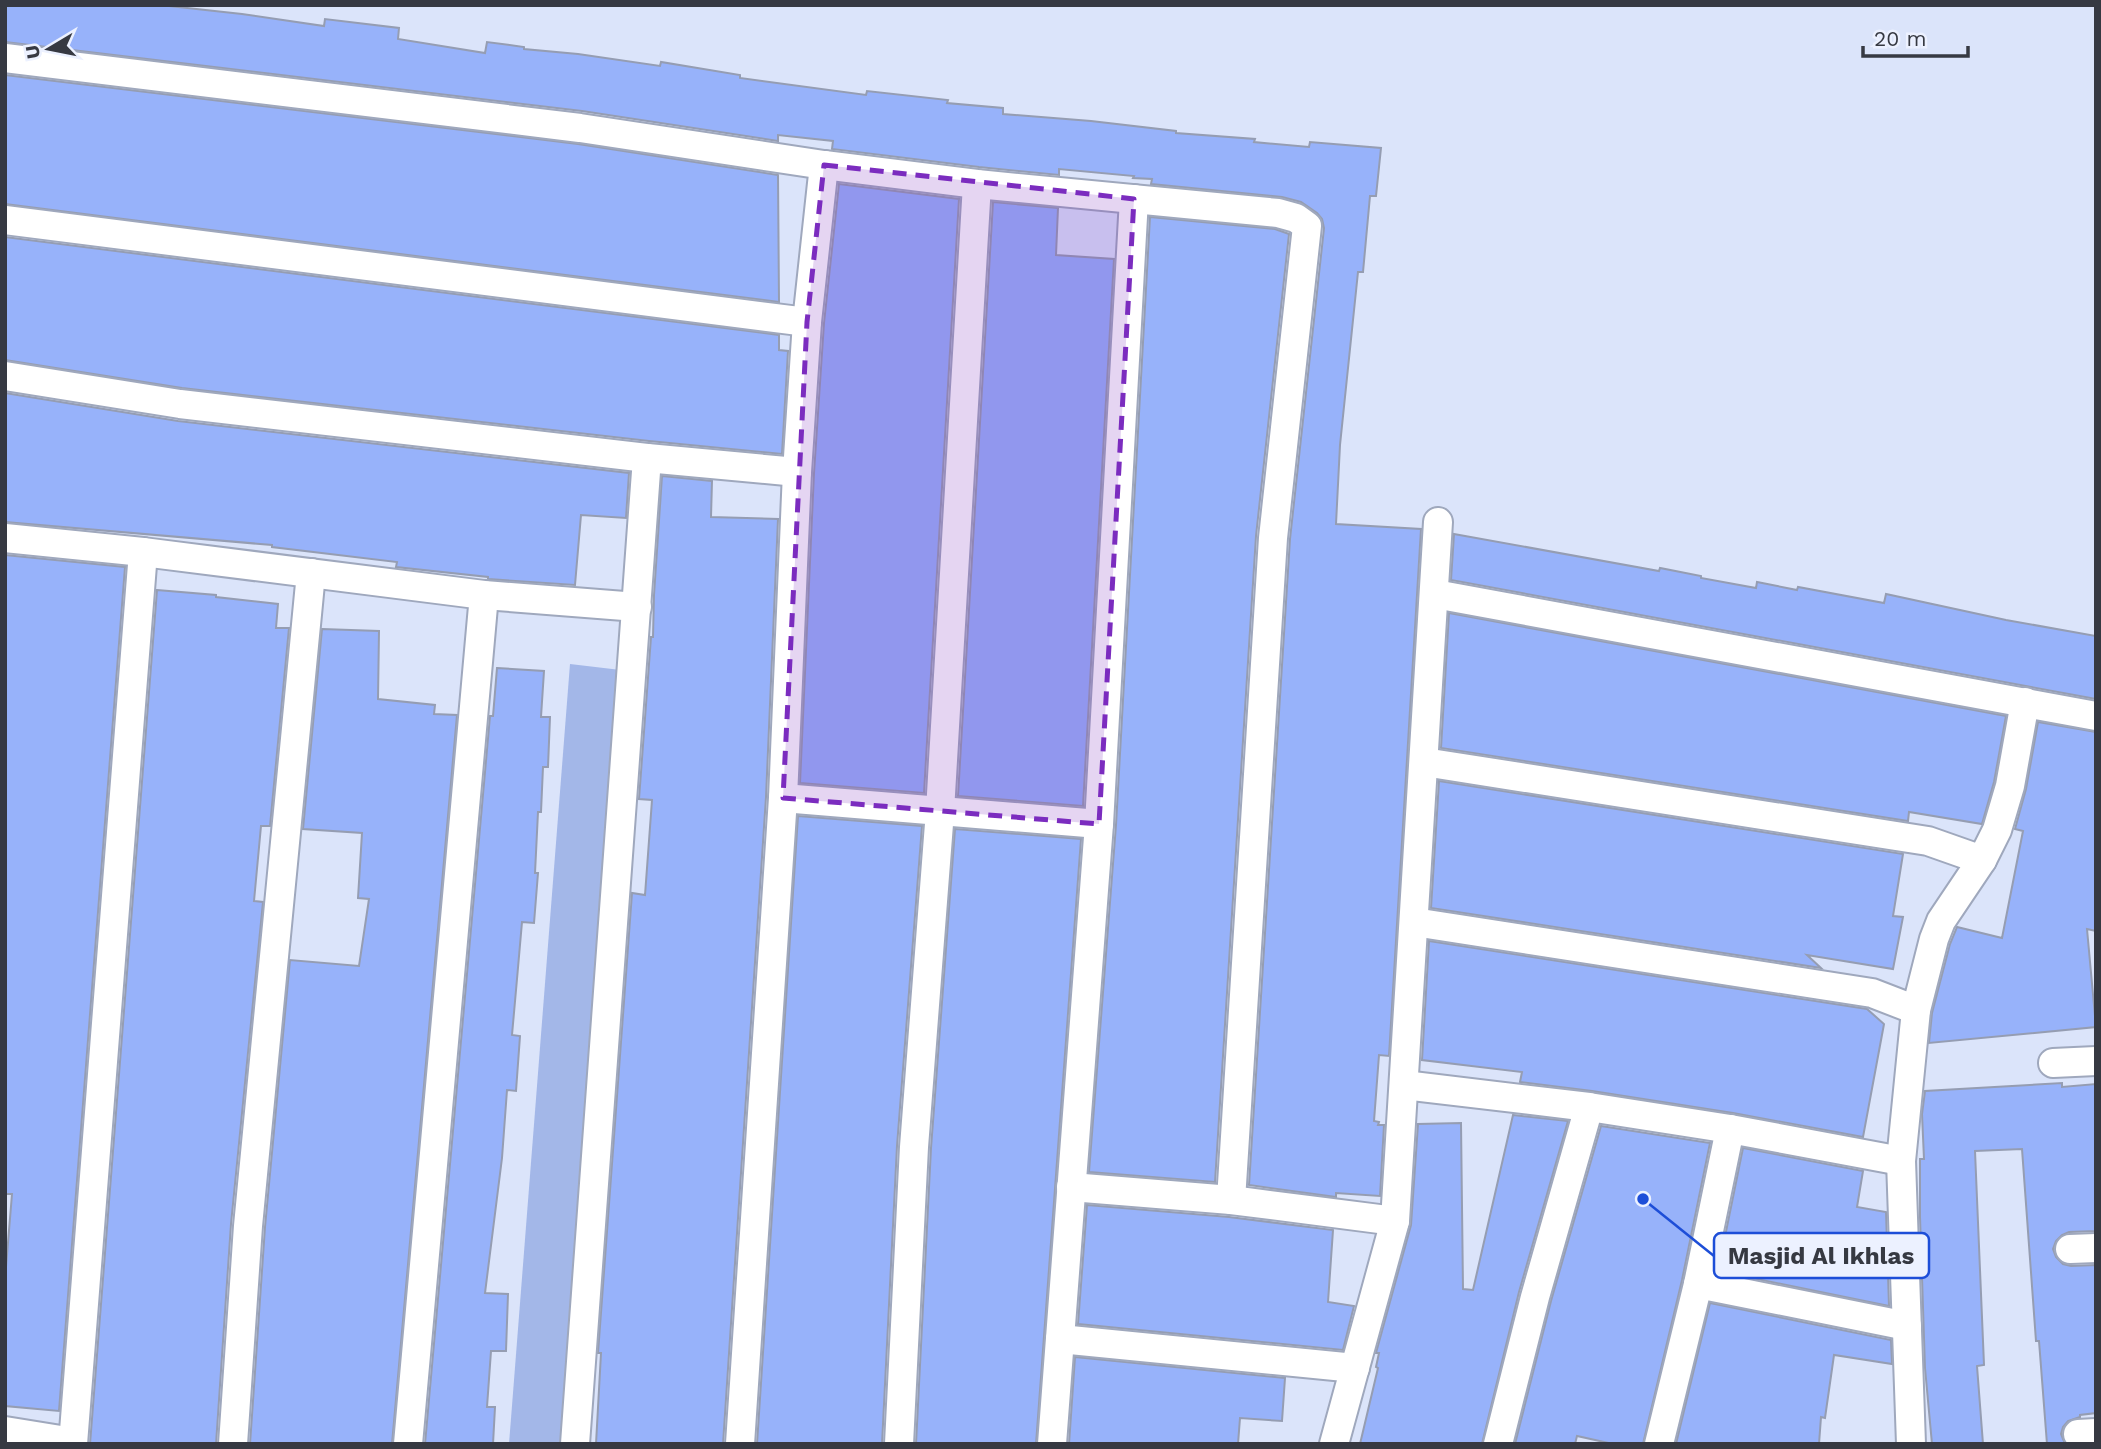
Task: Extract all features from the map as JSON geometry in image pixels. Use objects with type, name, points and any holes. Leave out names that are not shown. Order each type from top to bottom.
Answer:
[{"type":"street","points":[[5,58],[580,128],[824,165],[977,184],[1278,213],[1296,218],[1307,226],[1273,538],[1231,1200]]},
{"type":"street","points":[[740,1444],[783,798],[797,472],[807,322],[824,165]]},
{"type":"street","points":[[899,1444],[914,1147],[940,811],[977,184]]},
{"type":"street","points":[[1052,1444],[1099,824],[1134,200]]},
{"type":"street","points":[[5,220],[807,322]]},
{"type":"street","points":[[5,376],[180,404],[647,458],[797,472]]},
{"type":"street","points":[[575,1444],[647,458]]},
{"type":"street","points":[[1334,1444],[1395,1221],[1438,522]]},
{"type":"street","points":[[5,538],[143,552],[484,595],[637,607]]},
{"type":"street","points":[[5,1431],[73,1443],[143,552]]},
{"type":"street","points":[[233,1444],[249,1212],[311,573]]},
{"type":"street","points":[[1435,594],[2096,716]]},
{"type":"street","points":[[408,1444],[484,595]]},
{"type":"street","points":[[1911,1444],[1901,1161],[1916,1010],[1941,920],[1982,860],[1997,830],[2010,786],[2025,702]]},
{"type":"street","points":[[1424,762],[1928,841],[1982,860]]},
{"type":"street","points":[[783,798],[1099,824]]},
{"type":"street","points":[[1414,922],[1872,993],[1916,1010]]},
{"type":"street","points":[[2053,1063],[2096,1061]]},
{"type":"street","points":[[1404,1084],[1589,1107],[1730,1129],[1901,1161]]},
{"type":"street","points":[[1498,1444],[1535,1297],[1589,1107]]},
{"type":"street","points":[[1659,1444],[1698,1284],[1730,1129]]},
{"type":"street","points":[[1071,1187],[1231,1200],[1395,1221]]},
{"type":"street","points":[[1698,1284],[1907,1326]]},
{"type":"street","points":[[1060,1339],[1355,1368]]},
{"type":"highlighted area","points":[[824,165],[1134,199],[1099,824],[783,798],[807,322]]},
{"type":"shaded area","points":[[570,664],[629,671],[571,1444],[509,1444]]},
{"type":"building","points":[[5,5],[160,5],[324,26],[325,19],[399,28],[398,39],[485,53],[487,42],[660,66],[661,62],[740,75],[740,78],[866,95],[867,91],[948,100],[947,103],[1003,108],[1003,114],[1091,121],[1309,147],[1310,142],[1381,148],[1376,196],[1370,196],[1363,272],[1358,272],[1340,445],[1336,524],[1421,529],[1389,1056],[1379,1055],[1374,1121],[1379,1122],[1378,1125],[1384,1125],[1380,1196],[1336,1193],[1336,1197],[1249,1185],[1290,539],[1324,228],[1317,213],[1301,202],[1282,197],[1151,184],[1152,179],[1133,178],[1134,176],[1059,169],[1059,175],[979,167],[832,149],[833,141],[778,135],[778,141],[582,111],[5,42]]},
{"type":"building","points":[[5,75],[578,144],[778,175],[779,302],[5,204]]},
{"type":"building","points":[[839,184],[959,199],[924,793],[800,783],[814,473],[824,323]]},
{"type":"building","points":[[993,202],[1058,208],[1056,255],[1114,259],[1083,806],[958,796]]},
{"type":"building","points":[[1150,217],[1275,229],[1289,234],[1256,536],[1215,1182],[1089,1172],[1116,825]]},
{"type":"building","points":[[5,237],[779,335],[779,350],[788,351],[782,454],[182,388],[5,360]]},
{"type":"building","points":[[5,393],[178,421],[629,473],[626,518],[581,515],[575,585],[488,579],[396,567],[397,562],[272,545],[5,522]]},
{"type":"building","points":[[662,476],[712,481],[711,517],[778,519],[766,797],[723,1444],[596,1444],[601,1353],[598,1353],[632,893],[645,895],[652,800],[639,799],[653,637]]},
{"type":"building","points":[[1454,534],[1659,571],[1660,568],[1756,588],[1757,582],[1884,603],[1886,594],[2096,636],[2096,699],[1451,580]]},
{"type":"building","points":[[5,555],[125,567],[59,1411],[5,1406],[5,1279],[12,1194],[5,1194]]},
{"type":"building","points":[[157,590],[278,604],[276,628],[289,628],[270,826],[261,826],[254,901],[263,902],[231,1224],[216,1444],[90,1444]]},
{"type":"building","points":[[1449,613],[2006,716],[1994,782],[1982,824],[1909,812],[1908,821],[1441,748]]},
{"type":"building","points":[[322,629],[379,631],[378,699],[435,705],[434,714],[457,715],[392,1444],[250,1444],[265,1227],[290,960],[359,966],[369,899],[358,898],[362,833],[303,829]]},
{"type":"building","points":[[497,668],[544,671],[541,717],[550,717],[548,767],[543,767],[541,812],[538,812],[535,873],[538,873],[534,923],[522,922],[512,1035],[520,1036],[516,1091],[507,1090],[502,1158],[485,1293],[508,1294],[506,1351],[491,1351],[487,1407],[495,1407],[493,1444],[425,1444],[490,716],[493,716]]},
{"type":"building","points":[[2038,722],[2096,732],[2096,931],[2087,929],[2096,1027],[1929,1043],[1932,1013],[1957,927],[2002,938],[2023,831],[2015,829],[2026,789]]},
{"type":"building","points":[[1439,781],[1903,854],[1893,916],[1903,917],[1893,969],[1807,955],[1821,968],[1431,908]]},
{"type":"building","points":[[798,816],[922,826],[897,1146],[882,1444],[757,1444]]},
{"type":"building","points":[[955,829],[1081,839],[1036,1444],[916,1444],[931,1148]]},
{"type":"building","points":[[1429,941],[1867,1009],[1884,1024],[1863,1137],[1733,1113],[1520,1082],[1522,1072],[1422,1060]]},
{"type":"building","points":[[2062,1083],[2062,1087],[2096,1084],[2096,1231],[2069,1232],[2056,1241],[2053,1249],[2063,1264],[2096,1265],[2096,1413],[2080,1415],[2068,1421],[2061,1434],[2065,1444],[2047,1444],[2039,1341],[2036,1341],[2022,1149],[1975,1151],[1984,1365],[1977,1366],[1983,1444],[1932,1444],[1925,1368],[1920,1217],[1920,1159],[1924,1159],[1922,1114],[1925,1091]]},
{"type":"building","points":[[1513,1115],[1568,1121],[1519,1292],[1482,1444],[1360,1444],[1378,1368],[1379,1353],[1376,1353],[1411,1225],[1418,1124],[1461,1123],[1463,1289],[1473,1290]]},
{"type":"building","points":[[1601,1126],[1710,1143],[1682,1280],[1643,1444],[1613,1444],[1577,1436],[1575,1444],[1515,1444],[1551,1301]]},
{"type":"building","points":[[1743,1148],[1863,1171],[1857,1207],[1886,1212],[1889,1306],[1718,1271]]},
{"type":"building","points":[[1087,1205],[1229,1217],[1333,1230],[1328,1302],[1354,1306],[1343,1350],[1078,1324]]},
{"type":"building","points":[[1710,1303],[1891,1340],[1892,1364],[1834,1355],[1825,1418],[1821,1417],[1819,1444],[1676,1444]]},
{"type":"building","points":[[1075,1357],[1285,1378],[1282,1421],[1240,1418],[1238,1444],[1069,1444]]},
{"type":"place","name":"Masjid Al Ikhlas","points":[[1643,1199]]}]
